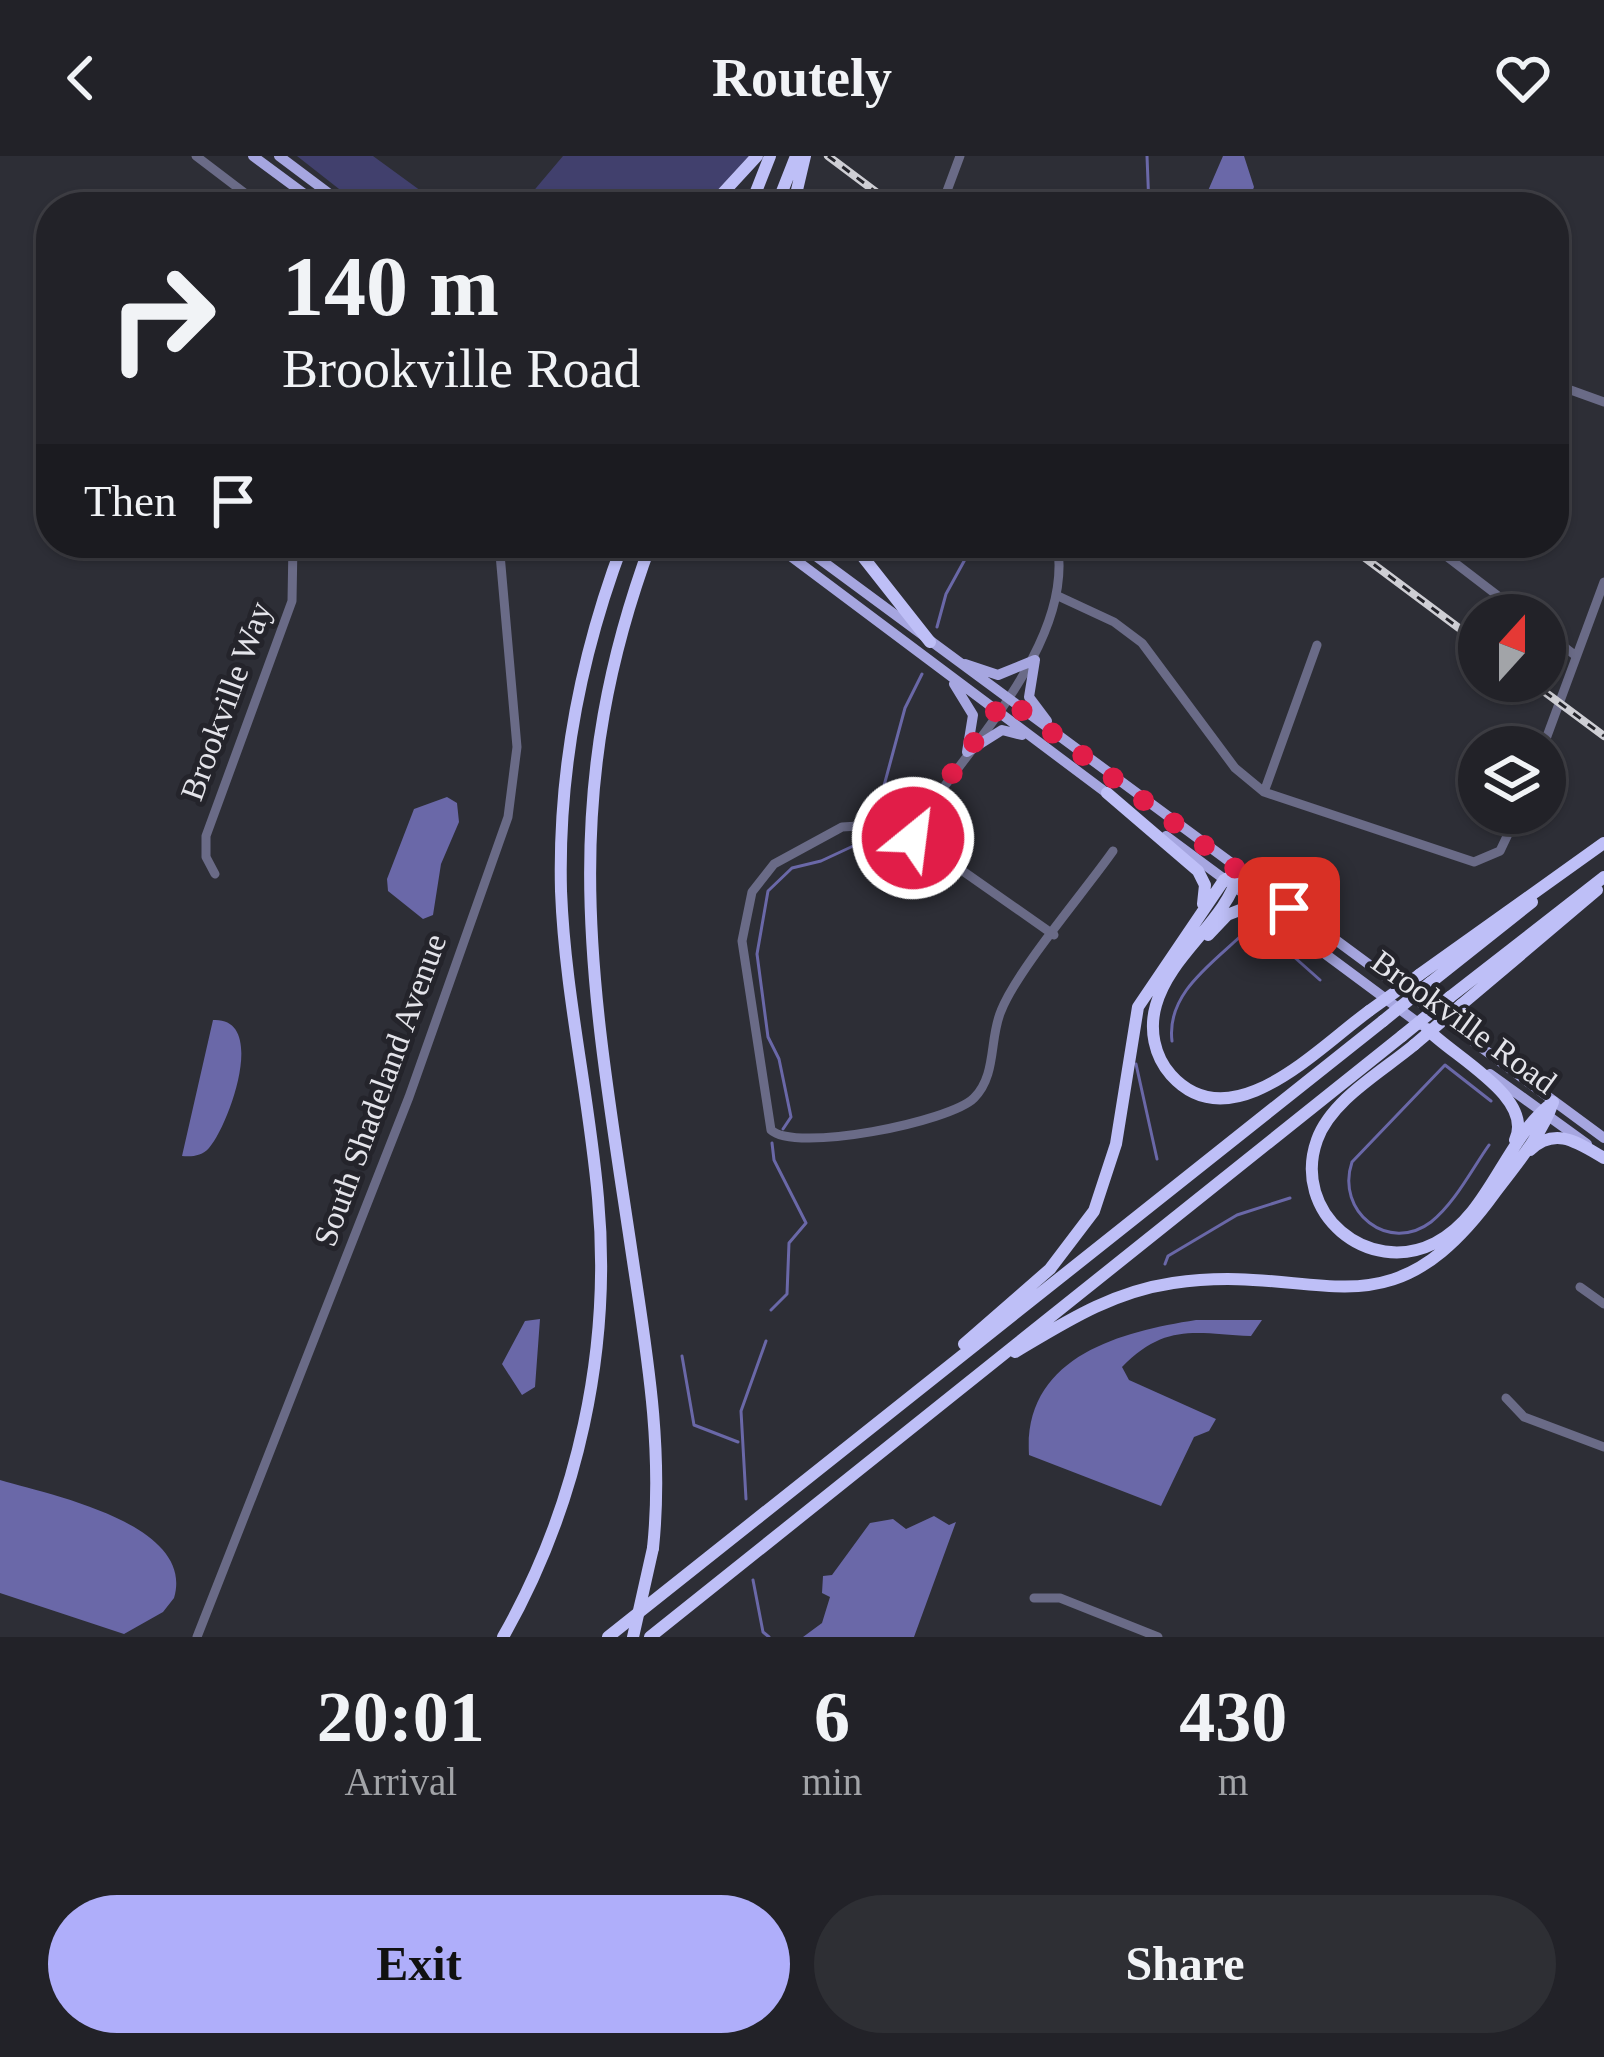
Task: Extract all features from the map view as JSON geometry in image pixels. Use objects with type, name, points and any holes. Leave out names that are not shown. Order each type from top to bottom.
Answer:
[{"type":"highway","points":[[724,192],[758,156]]},
{"type":"highway","points":[[757,192],[770,156]]},
{"type":"highway","points":[[782,192],[796,156]]},
{"type":"highway","points":[[797,192],[805,156]]},
{"type":"highway","points":[[503,1637],[563,1501],[586,1415],[598,1338],[599,1210],[565,956],[562,843],[580,690],[619,558]]},
{"type":"highway","points":[[633,1637],[653,1548],[658,1480],[654,1402],[593,980],[587,885],[591,787],[603,704],[647,558]]},
{"type":"highway","points":[[864,558],[930,642]]},
{"type":"highway","points":[[1107,793],[1198,871],[1205,893],[1198,916]]},
{"type":"highway","points":[[1229,884],[1165,986],[1154,1021],[1162,1062],[1188,1090],[1216,1100],[1256,1092],[1424,979],[1603,843]]},
{"type":"highway","points":[[929,1379],[1051,1269],[1086,1225],[1112,1166],[1135,1015],[1198,916],[1239,872]]},
{"type":"highway","points":[[650,1637],[1604,880]]},
{"type":"highway","points":[[1165,986],[1232,911],[1254,910],[1298,934]]},
{"type":"highway","points":[[608,1637],[1383,1021],[1424,979]]},
{"type":"highway","points":[[1427,1028],[1516,1106],[1520,1129],[1508,1166]]},
{"type":"highway","points":[[1408,1040],[1333,1113],[1317,1140],[1313,1185],[1334,1226],[1377,1251],[1419,1250],[1454,1230],[1508,1166],[1535,1144],[1556,1136],[1604,1157]]},
{"type":"highway","points":[[984,1372],[1072,1316],[1138,1290],[1191,1281],[1358,1288],[1405,1278],[1451,1249],[1548,1110]]},
{"type":"main road","points":[[254,156],[302,192]]},
{"type":"main road","points":[[278,156],[327,192]]},
{"type":"main road","name":"Brookville Road","points":[[792,558],[1427,1028],[1548,1110],[1604,1138]]},
{"type":"main road","name":"Brookville Road","points":[[818,558],[1239,872],[1604,1157]]},
{"type":"main road","points":[[958,662],[998,675],[1035,660]]},
{"type":"main road","points":[[1035,660],[1029,697],[1067,744]]},
{"type":"main road","points":[[946,673],[972,710],[967,752]]},
{"type":"main road","points":[[967,752],[1002,730],[1043,745]]},
{"type":"street","points":[[196,156],[243,192]]},
{"type":"street","points":[[947,192],[960,156]]},
{"type":"street","points":[[1569,389],[1604,402]]},
{"type":"street","name":"Brookville Way","points":[[215,874],[205,855],[206,836],[293,598],[293,558]]},
{"type":"street","name":"South Shadeland Avenue","points":[[196,1637],[409,1096],[508,817],[517,747],[500,558]]},
{"type":"street","points":[[910,836],[1035,660],[1058,596],[1057,558]]},
{"type":"street","points":[[1449,558],[1496,594]]},
{"type":"street","points":[[1551,726],[1604,582]]},
{"type":"street","points":[[1058,596],[1114,622],[1142,643],[1235,768],[1264,791],[1465,860],[1494,857],[1510,834]]},
{"type":"street","points":[[1264,791],[1317,645]]},
{"type":"street","points":[[1566,648],[1576,656]]},
{"type":"street","points":[[1054,935],[910,836],[866,823],[842,827],[773,864],[750,896],[743,960],[767,1124],[776,1136],[820,1140],[963,1107],[979,1092],[989,1071],[1003,1006],[1054,935],[1113,851]]},
{"type":"street","points":[[1580,1287],[1604,1304]]},
{"type":"street","points":[[1506,1398],[1524,1417],[1604,1447]]},
{"type":"street","points":[[1034,1598],[1060,1598],[1158,1637]]},
{"type":"street","points":[[1109,1637],[1115,1620]]},
{"type":"shaded area","points":[[297,156],[373,156],[422,192],[343,192]]},
{"type":"shaded area","points":[[563,156],[749,156],[716,192],[533,192]]},
{"type":"shaded area","points":[[1223,156],[1244,156],[1252,192],[1207,192]]},
{"type":"shaded area","points":[[447,797],[457,803],[459,822],[441,864],[433,915],[423,919],[388,891],[387,879],[414,809]]},
{"type":"shaded area","points":[[213,1020],[230,1024],[239,1036],[239,1075],[226,1119],[209,1148],[182,1156]]},
{"type":"shaded area","points":[[540,1319],[535,1387],[522,1395],[502,1364],[525,1321]]},
{"type":"shaded area","points":[[1196,1320],[1262,1320],[1251,1336],[1196,1333],[1167,1337],[1122,1367],[1129,1380],[1216,1419],[1209,1431],[1194,1437],[1161,1506],[1029,1455],[1031,1422],[1042,1394],[1059,1372],[1108,1342]]},
{"type":"shaded area","points":[[0,1480],[83,1504],[142,1532],[163,1550],[175,1572],[174,1598],[163,1612],[124,1634],[0,1593]]},
{"type":"shaded area","points":[[934,1516],[949,1525],[956,1522],[914,1637],[803,1637],[822,1623],[830,1597],[822,1593],[823,1576],[832,1575],[870,1523],[893,1519],[906,1529]]},
{"type":"waterway","points":[[1147,156],[1148,192]]},
{"type":"waterway","points":[[937,627],[946,594],[966,558]]},
{"type":"waterway","points":[[875,819],[905,708],[922,674]]},
{"type":"waterway","points":[[783,1129],[791,1117],[779,1059],[768,1037],[757,954],[768,891],[792,868],[821,861],[864,841],[869,832]]},
{"type":"waterway","points":[[1172,1041],[1176,1008],[1184,994],[1245,932],[1293,956],[1320,980]]},
{"type":"waterway","points":[[1136,1064],[1157,1159]]},
{"type":"waterway","points":[[1489,1145],[1448,1205],[1415,1231],[1399,1233],[1369,1223],[1351,1197],[1352,1162],[1445,1065],[1491,1101]]},
{"type":"waterway","points":[[771,1310],[787,1294],[789,1243],[806,1223],[774,1160],[772,1143]]},
{"type":"waterway","points":[[1165,1264],[1168,1256],[1237,1215],[1290,1198]]},
{"type":"waterway","points":[[746,1499],[741,1411],[766,1341]]},
{"type":"waterway","points":[[682,1356],[694,1425],[738,1442]]},
{"type":"waterway","points":[[753,1580],[763,1632],[769,1637]]},
{"type":"railway","points":[[828,156],[876,192]]},
{"type":"railway","points":[[1365,558],[1458,627]]},
{"type":"railway","points":[[1558,702],[1604,736]]},
{"type":"route","points":[[913,838],[926,811],[1005,698],[1289,908]]}]
